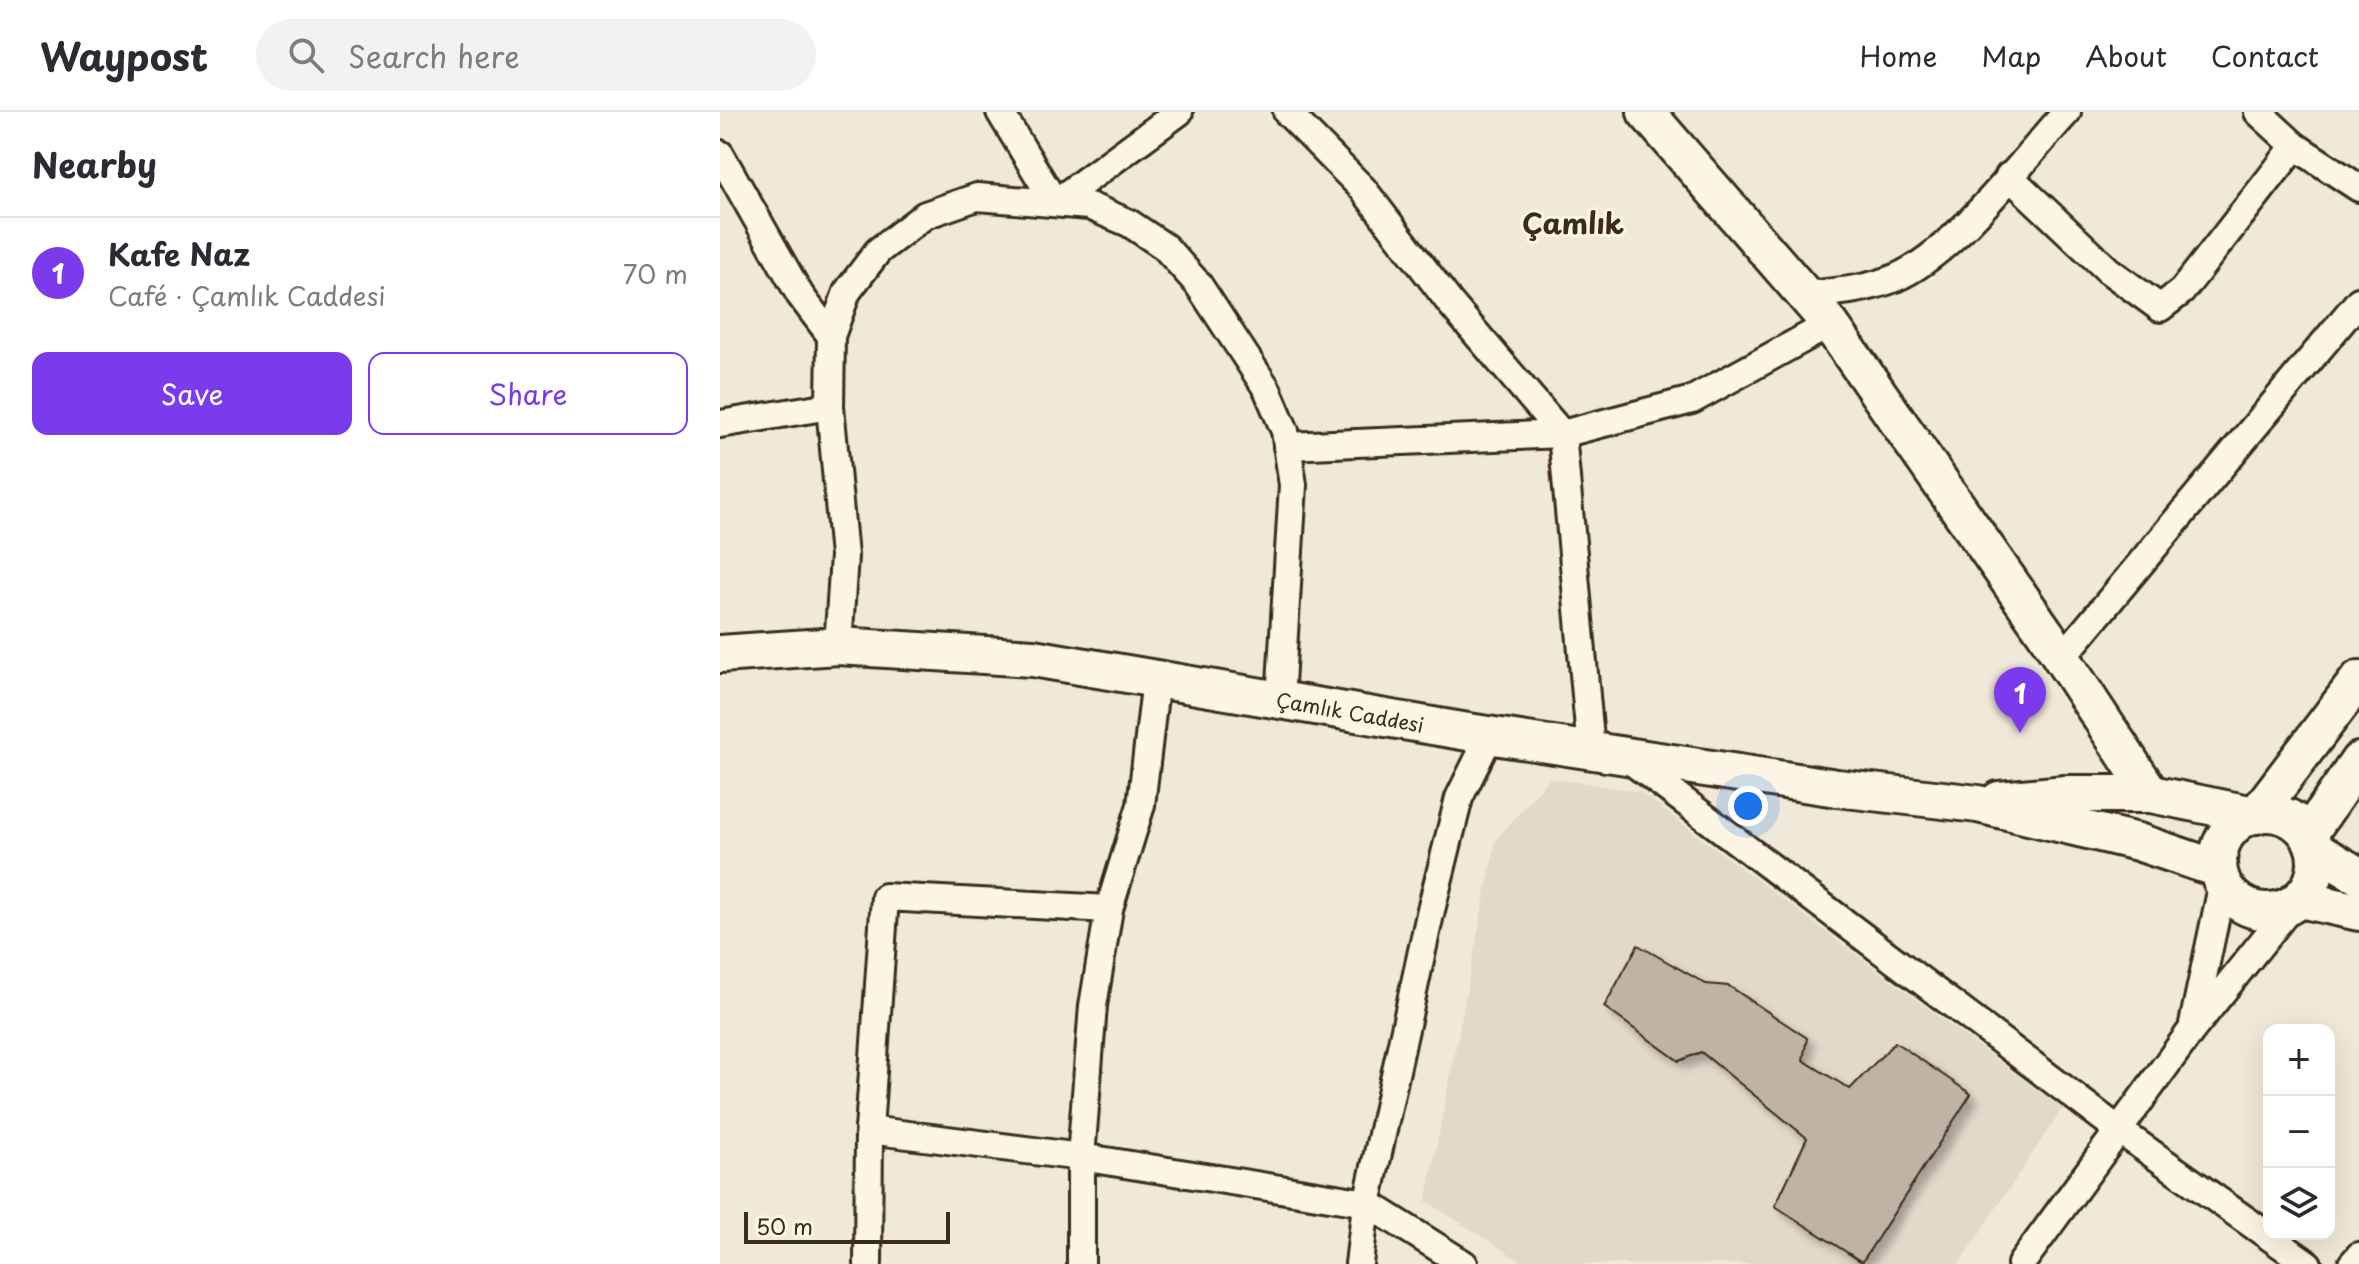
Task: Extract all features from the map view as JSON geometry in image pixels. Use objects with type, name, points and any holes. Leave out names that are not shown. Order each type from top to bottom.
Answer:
[{"type":"street","points":[[1000,112],[1055,203]]},
{"type":"street","points":[[1055,203],[1179,112]]},
{"type":"street","points":[[1287,112],[1363,189],[1451,304],[1562,434],[1607,753],[2120,1131],[2308,1264]]},
{"type":"street","points":[[1646,112],[1830,324],[2151,794]]},
{"type":"street","points":[[2258,112],[2295,146],[2359,188]]},
{"type":"street","points":[[1805,295],[1853,290],[1896,277],[1939,251],[2061,114]]},
{"type":"street","points":[[2009,176],[2108,270],[2160,308],[2182,291],[2295,146]]},
{"type":"street","points":[[720,154],[800,295],[831,336]]},
{"type":"street","points":[[838,646],[844,556],[830,406],[831,336],[847,292],[878,251],[925,215],[977,197],[1089,206],[1129,223],[1165,247],[1198,284],[1267,389],[1285,431],[1293,485],[1280,700]]},
{"type":"street","points":[[2061,659],[2359,301]]},
{"type":"street","points":[[1287,446],[1562,434],[1692,400],[1830,324]]},
{"type":"street","points":[[720,424],[830,406]]},
{"type":"street","name":"Çamlık Caddesi","points":[[720,654],[838,646],[1033,658],[1490,735],[1837,788],[1978,804]]},
{"type":"street","points":[[1081,1264],[1081,1157],[1093,1006],[1109,909],[1141,805],[1156,679]]},
{"type":"street","points":[[2191,1031],[2220,875],[2219,852],[2225,836],[2236,824],[2255,815],[2359,679]]},
{"type":"street","points":[[1359,1264],[1367,1203],[1400,1042],[1459,798],[1490,735]]},
{"type":"street","points":[[2021,1264],[2191,1031],[2313,880],[2311,843],[2359,761]]},
{"type":"street","points":[[1978,804],[2021,796],[2151,794],[2255,815],[2284,816],[2311,843],[2359,876]]},
{"type":"street","points":[[1978,804],[2138,842],[2220,875],[2234,898],[2248,907],[2263,911],[2296,901],[2359,912]]},
{"type":"street","points":[[868,1264],[869,1130],[885,897],[1109,909]]},
{"type":"street","points":[[869,1130],[1081,1157],[1367,1203],[1464,1264]]},
{"type":"street","points":[[2352,1264],[2359,1256]]},
{"type":"shaded area","points":[[1550,778],[1640,792],[2062,1109],[1959,1264],[1525,1264],[1426,1201],[1496,839]]},
{"type":"building","points":[[1638,945],[1706,984],[1729,986],[1807,1038],[1803,1060],[1850,1089],[1895,1042],[1971,1094],[1862,1262],[1775,1206],[1807,1138],[1701,1052],[1679,1061],[1604,1007]]},
{"type":"place","name":"Kafe Naz","points":[[2020,733]]},
{"type":"district","name":"Çamlık","points":[[1573,222]]}]
